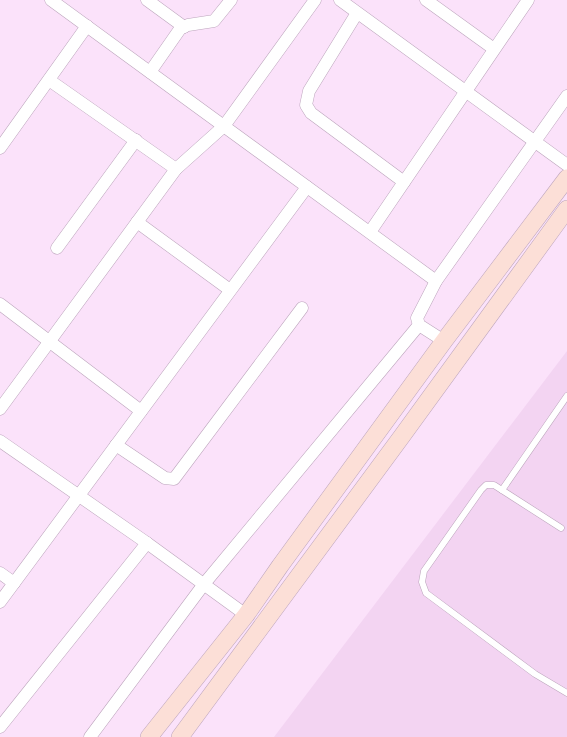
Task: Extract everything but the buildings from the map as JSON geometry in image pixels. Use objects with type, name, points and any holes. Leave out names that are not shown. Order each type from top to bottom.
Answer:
[{"type":"street","points":[[51,0],[436,281]]},
{"type":"street","points":[[147,0],[184,27]]},
{"type":"street","points":[[0,409],[176,169],[224,126],[315,0]]},
{"type":"street","points":[[340,0],[567,165]]},
{"type":"street","points":[[426,0],[494,49]]},
{"type":"street","points":[[370,232],[528,0]]},
{"type":"street","points":[[150,72],[180,29],[214,21],[227,1]]},
{"type":"street","points":[[357,13],[309,91],[306,105],[311,113],[404,182]]},
{"type":"street","points":[[0,148],[87,26]]},
{"type":"street","points":[[49,80],[176,169]]},
{"type":"street","points":[[444,341],[419,325],[417,318],[436,281],[567,96]]},
{"type":"street","points":[[57,248],[136,140]]},
{"type":"street","points":[[149,737],[246,615],[444,341],[567,178]]},
{"type":"street","points":[[0,602],[307,187]]},
{"type":"street","points":[[180,737],[393,449],[567,209]]},
{"type":"street","points":[[137,222],[230,290]]},
{"type":"street","points":[[0,304],[141,411]]},
{"type":"street","points":[[116,445],[165,478],[174,479],[302,308]]},
{"type":"street","points":[[90,737],[204,584],[419,325]]},
{"type":"street","points":[[0,441],[246,615]]},
{"type":"street","points":[[0,728],[146,543]]},
{"type":"street","points":[[0,573],[14,583]]},
{"type":"lane","points":[[502,490],[567,396]]},
{"type":"lane","points":[[561,528],[502,490],[490,485],[481,490],[424,570],[422,582],[426,593],[536,674],[567,693]]},
{"type":"shaded area","points":[[567,351],[567,737],[274,737]]}]
